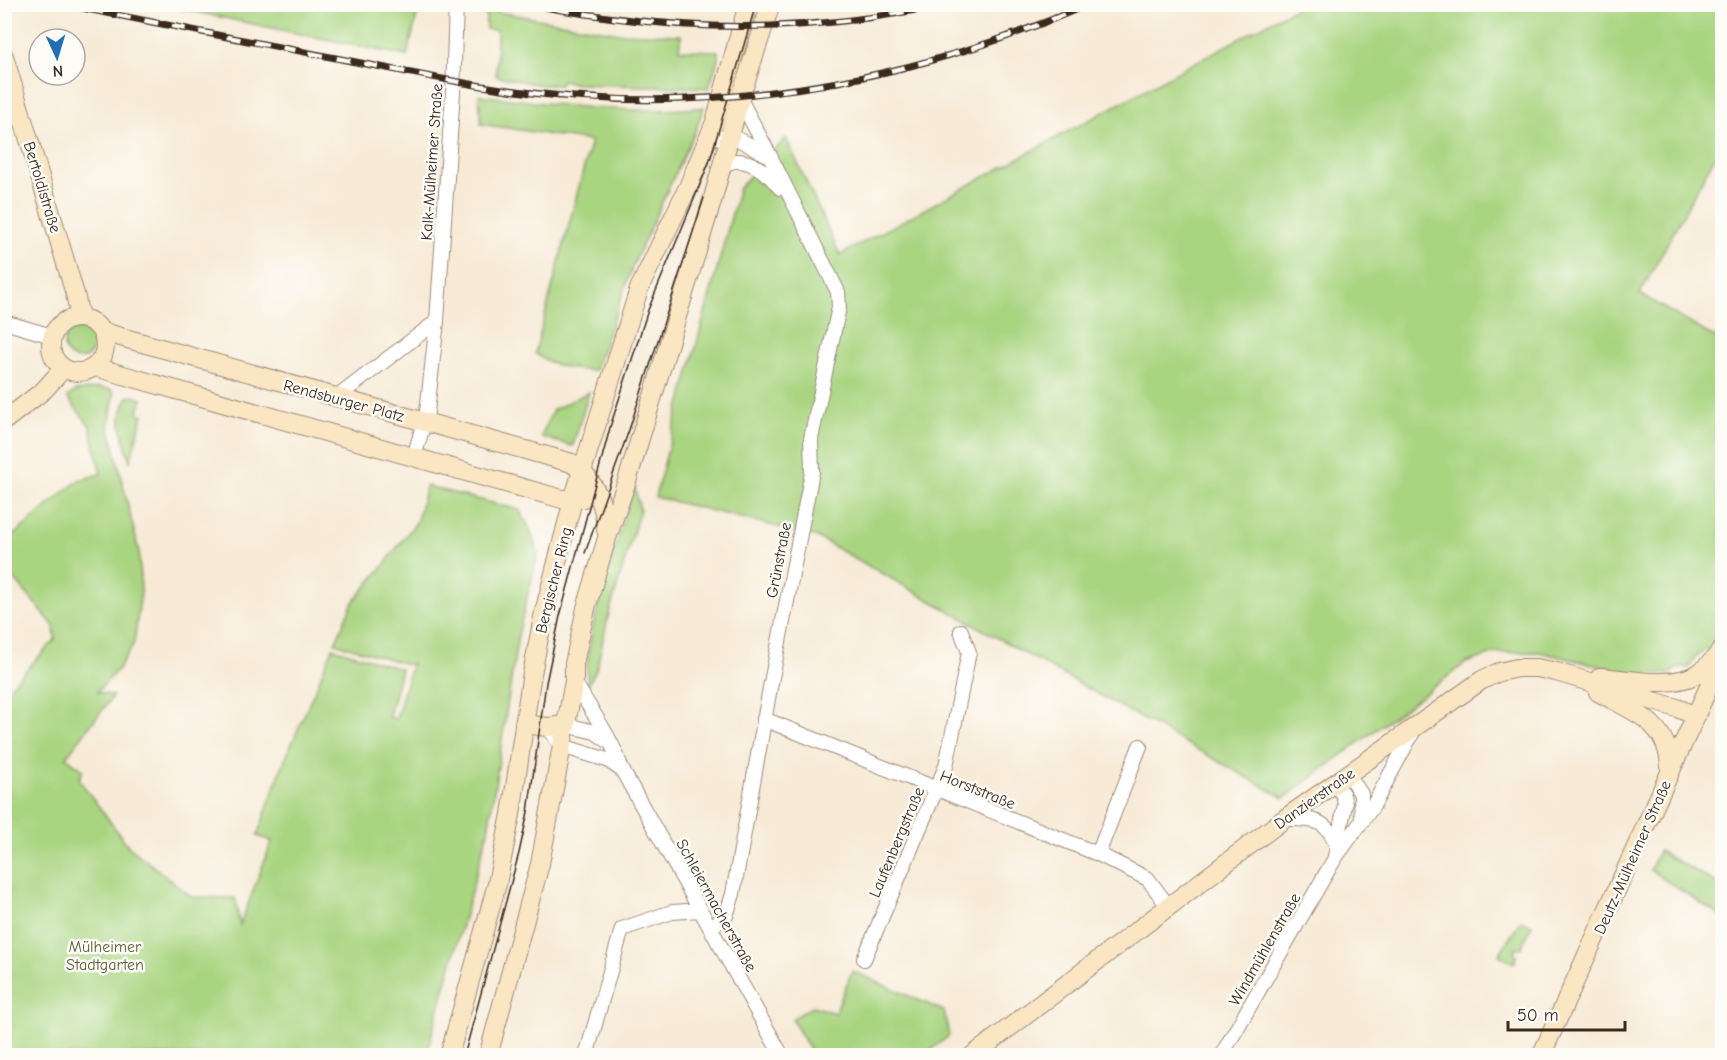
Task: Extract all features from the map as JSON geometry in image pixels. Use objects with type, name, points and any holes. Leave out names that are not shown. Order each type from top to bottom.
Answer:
[{"type":"street","name":"Kalk-Mülheimer Straße","points":[[414,457],[424,422],[437,321],[453,92],[456,4]]},
{"type":"street","name":"Bergischer Ring","points":[[449,1056],[497,884],[511,814],[531,679],[544,612],[573,500],[639,289],[715,122],[748,4]]},
{"type":"street","points":[[491,1055],[540,864],[574,681],[574,664],[586,608],[606,538],[628,478],[740,99],[771,4]]},
{"type":"street","name":"Bertoldistraße","points":[[4,56],[80,317]]},
{"type":"street","name":"Grünstraße","points":[[711,927],[726,916],[733,894],[812,472],[811,439],[839,306],[838,292],[740,99]]},
{"type":"street","name":"Grünstraße","points":[[708,141],[717,138],[737,161],[755,166],[770,176],[791,201]]},
{"type":"street","points":[[726,151],[750,144],[770,156]]},
{"type":"street","points":[[80,317],[88,319],[97,324],[103,332],[106,342],[105,352],[95,367],[83,372],[63,369],[53,356],[52,336],[67,320],[80,317]]},
{"type":"street","points":[[336,398],[437,321]]},
{"type":"street","points":[[4,322],[52,336]]},
{"type":"street","name":"Rendsburger Platz","points":[[103,332],[572,463],[582,471]]},
{"type":"street","points":[[95,367],[562,499],[573,500],[599,495],[613,490],[628,478]]},
{"type":"street","points":[[4,421],[44,390],[63,369]]},
{"type":"street","points":[[582,471],[599,495],[606,513],[606,538]]},
{"type":"street","name":"Laufenbergstraße","points":[[864,959],[946,765],[969,652],[961,631]]},
{"type":"street","points":[[1568,675],[1664,681],[1685,679],[1699,673],[1722,650]]},
{"type":"street","name":"Deutz-Mülheimer Straße","points":[[1542,1056],[1722,658]]},
{"type":"street","name":"Danzierstraße","points":[[972,1056],[1284,819],[1482,680],[1499,672],[1517,668],[1537,668],[1671,706],[1696,716]]},
{"type":"street","points":[[1568,675],[1643,717],[1657,729],[1668,744],[1671,770]]},
{"type":"street","name":"Schleiermacherstraße","points":[[574,681],[612,745],[622,770],[782,1056]]},
{"type":"street","name":"Horststraße","points":[[764,719],[1098,854],[1148,879],[1168,906]]},
{"type":"street","points":[[524,724],[547,727],[566,725],[595,732],[612,745]]},
{"type":"street","name":"Windmühlenstraße","points":[[1221,1056],[1335,852],[1373,806],[1416,726]]},
{"type":"street","points":[[547,727],[562,746],[607,760],[622,770]]},
{"type":"street","points":[[1098,854],[1140,746]]},
{"type":"street","points":[[1342,778],[1361,794],[1362,822]]},
{"type":"street","name":"Windmühlenstraße","points":[[1335,852],[1345,804],[1342,778]]},
{"type":"street","points":[[1284,819],[1309,819],[1322,824],[1332,832],[1335,852]]},
{"type":"street","points":[[586,1056],[622,929],[672,912],[701,910]]},
{"type":"green space","points":[[183,4],[407,4],[419,8],[407,56],[181,9]]},
{"type":"green space","points":[[1301,5],[1722,5],[1722,143],[1640,294],[1722,342],[1722,621],[1713,645],[1695,657],[1689,668],[1679,667],[1669,674],[1626,672],[1539,652],[1496,653],[1466,663],[1284,798],[815,536],[655,497],[739,188],[786,138],[840,255]]},
{"type":"green space","points":[[486,10],[619,33],[681,35],[679,50],[718,51],[718,59],[709,88],[577,84],[562,80],[560,85],[541,85],[496,76],[497,30],[486,29]]},
{"type":"green space","points":[[479,95],[620,110],[704,107],[634,263],[595,370],[564,367],[541,358],[535,353],[591,141],[481,124]]},
{"type":"green space","points":[[79,329],[85,330],[93,338],[93,350],[85,358],[79,359],[73,358],[65,350],[64,344],[65,338],[73,330]]},
{"type":"green space","name":"Mülheimer Stadtgarten","points":[[99,388],[112,390],[114,394],[109,425],[139,552],[141,592],[134,643],[119,668],[97,692],[113,696],[66,757],[83,770],[79,780],[129,847],[192,897],[235,898],[240,925],[272,841],[257,836],[283,764],[333,648],[401,669],[389,716],[387,716],[396,719],[412,663],[409,665],[335,643],[352,604],[417,521],[426,486],[519,510],[528,525],[538,553],[518,635],[488,831],[426,1055],[5,1055],[5,692],[55,640],[54,626],[5,568],[5,542],[79,480],[101,474],[90,426],[67,397],[76,391]]},
{"type":"green space","points":[[589,392],[573,446],[541,437],[553,410]]},
{"type":"green space","points":[[128,397],[142,399],[138,412],[143,415],[130,461],[121,421],[124,405]]},
{"type":"green space","points":[[634,485],[640,510],[608,617],[597,667],[587,688],[588,659],[595,616]]},
{"type":"green space","points":[[1659,851],[1722,886],[1722,917],[1650,870]]},
{"type":"green space","points":[[1521,920],[1532,925],[1521,948],[1515,949],[1514,954],[1517,956],[1514,963],[1499,955]]},
{"type":"green space","points":[[852,971],[944,1011],[949,1036],[924,1055],[813,1055],[792,1019],[813,1006],[835,1013]]},
{"type":"tram line","points":[[464,1056],[519,853],[528,812],[546,683],[560,616],[611,424],[648,310],[709,163],[756,4]]},
{"type":"tram line","points":[[585,553],[629,430],[704,198]]},
{"type":"railway","points":[[62,4],[489,87],[546,95],[642,100],[708,98],[773,92],[838,82],[902,68],[965,50],[1028,29],[1089,4]]},
{"type":"railway","points":[[529,4],[634,20],[685,25],[737,26],[839,21],[944,4]]}]
